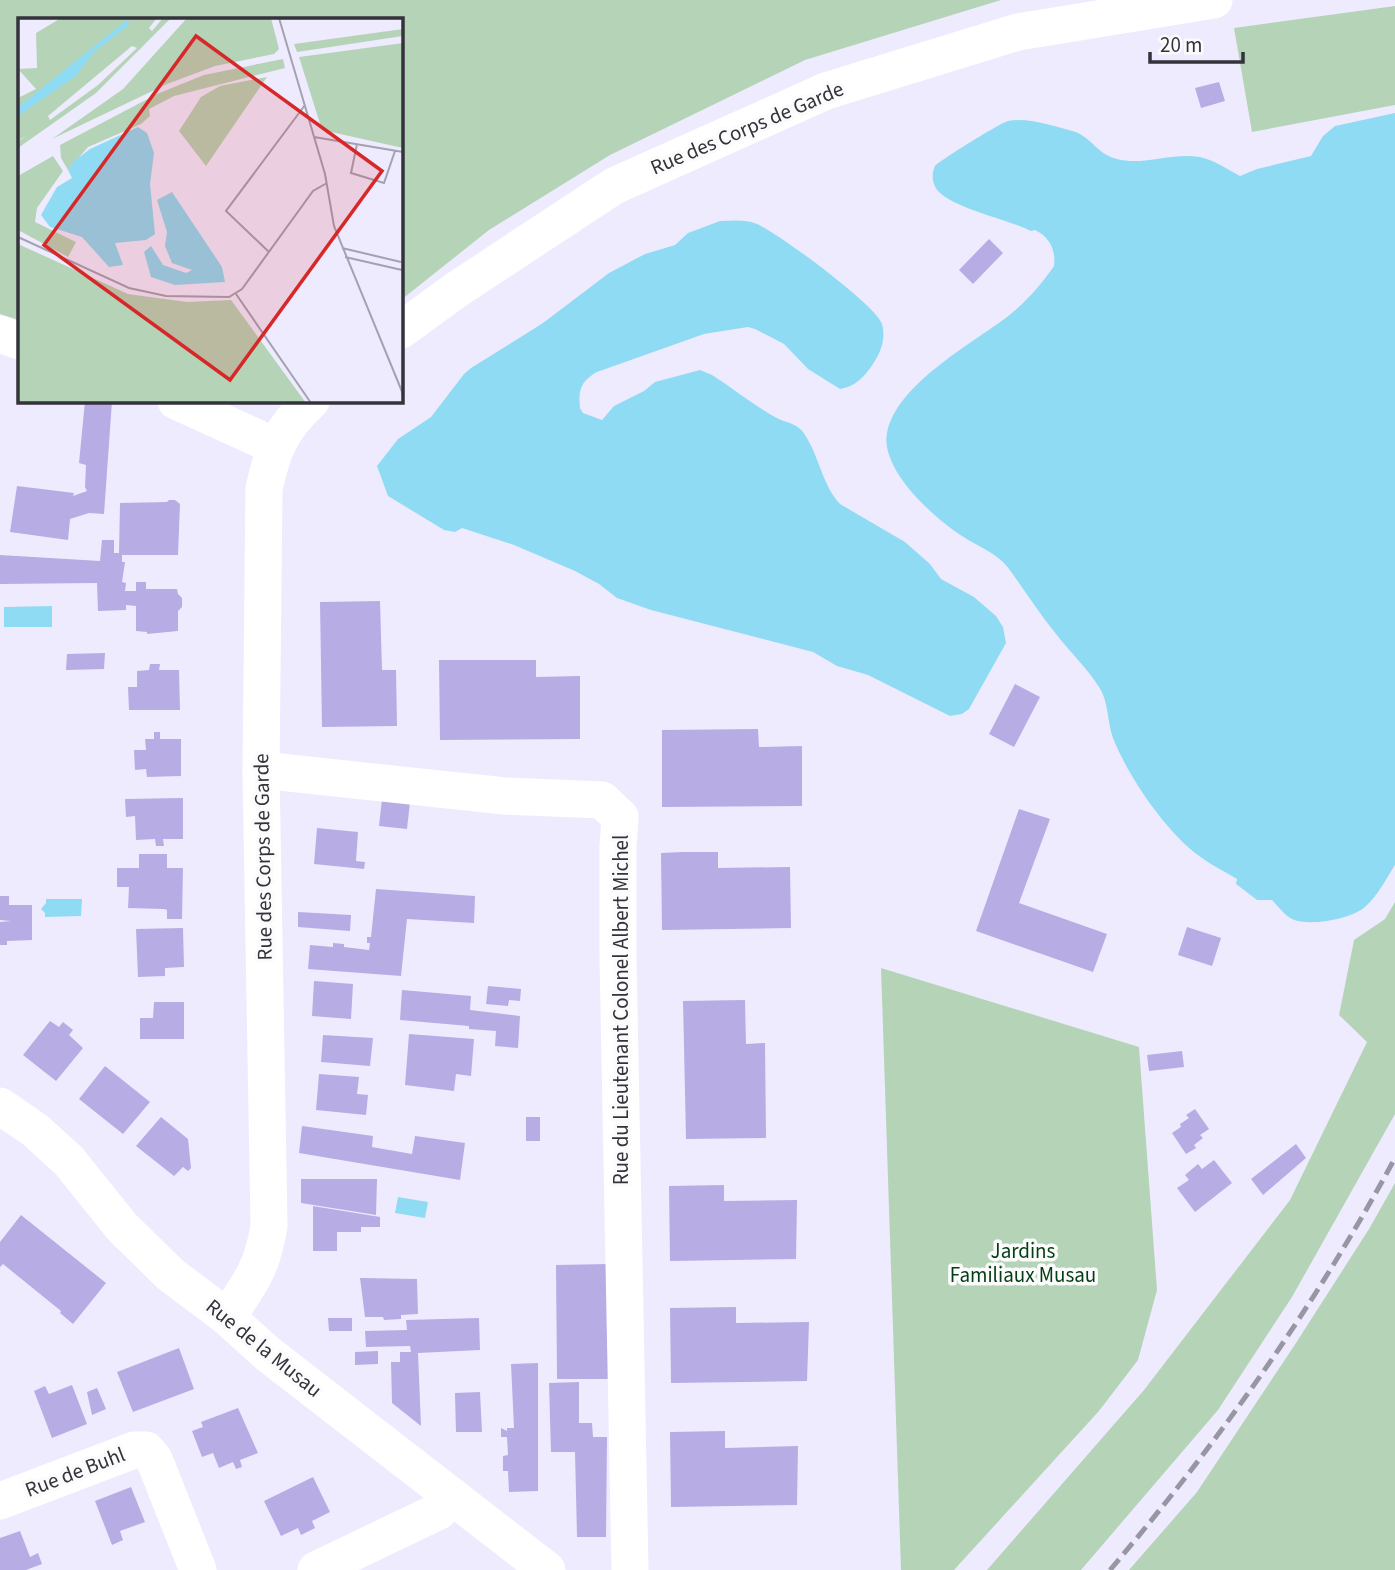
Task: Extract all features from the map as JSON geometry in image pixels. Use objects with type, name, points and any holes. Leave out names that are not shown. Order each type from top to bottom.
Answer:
[{"type":"street","name":"Rue des Corps de Garde","points":[[402,329],[456,290],[614,186],[826,91],[1018,32],[1214,0]]},
{"type":"street","points":[[0,334],[18,341]]},
{"type":"street","points":[[178,402],[275,446]]},
{"type":"street","name":"Rue des Corps de Garde","points":[[227,1317],[255,1277],[264,1255],[269,1226],[261,770],[264,489],[275,446],[290,422],[310,402]]},
{"type":"street","name":"Rue du Lieutenant Colonel Albert Michel","points":[[261,770],[505,796],[602,800],[620,817],[618,958],[630,1570]]},
{"type":"street","name":"Rue de la Musau","points":[[0,1106],[36,1130],[69,1161],[122,1227],[171,1275],[227,1317],[268,1354],[547,1570]]},
{"type":"street","name":"Rue de Buhl","points":[[0,1501],[134,1450],[146,1450],[154,1458],[198,1570]]},
{"type":"street","points":[[316,1570],[439,1511],[452,1496]]},
{"type":"green space","points":[[0,0],[1001,0],[805,60],[610,155],[489,230],[402,299],[402,18],[18,18],[18,320],[0,314]]},
{"type":"green space","points":[[1395,6],[1395,105],[1252,132],[1234,28]]},
{"type":"green space","points":[[1395,902],[1395,1114],[1292,1297],[1218,1410],[1081,1570],[987,1570],[1144,1390],[1290,1200],[1367,1042],[1339,1015],[1354,940],[1385,919]]},
{"type":"green space","name":"Jardins Familiaux Musau","points":[[881,968],[1139,1047],[1157,1290],[1138,1360],[1099,1411],[954,1570],[901,1570]]},
{"type":"green space","points":[[1395,1183],[1395,1570],[1129,1570],[1197,1492],[1369,1229]]},
{"type":"water","points":[[1395,113],[1395,865],[1382,887],[1360,911],[1319,922],[1300,921],[1286,915],[1272,900],[1257,900],[1236,884],[1237,879],[1193,852],[1177,837],[1136,782],[1119,752],[1111,732],[1105,699],[1094,680],[1005,564],[950,528],[911,492],[892,462],[887,447],[887,433],[893,415],[919,382],[1013,312],[1054,266],[1051,245],[1045,236],[1035,230],[1031,231],[956,203],[938,191],[933,179],[935,166],[958,150],[1003,123],[1025,120],[1076,132],[1105,154],[1117,159],[1137,161],[1179,156],[1200,157],[1240,176],[1257,169],[1311,156],[1323,136],[1335,126]]},
{"type":"water","points":[[720,221],[748,221],[768,230],[804,254],[863,302],[876,315],[883,330],[880,350],[870,368],[855,383],[840,389],[808,369],[784,344],[748,327],[704,334],[597,372],[587,379],[582,387],[580,408],[583,413],[602,420],[614,406],[644,391],[655,382],[700,370],[712,375],[767,412],[800,429],[813,450],[829,488],[840,504],[905,542],[930,564],[941,579],[974,597],[996,616],[1003,627],[1006,643],[969,709],[962,714],[950,716],[868,675],[837,666],[813,652],[651,610],[617,598],[575,571],[514,545],[462,528],[455,532],[444,530],[388,496],[377,466],[398,439],[431,417],[471,368],[543,323],[609,273],[645,254],[675,245],[688,233]]},
{"type":"water","points":[[52,606],[52,627],[4,627],[4,607]]},
{"type":"water","points":[[46,899],[82,899],[81,916],[45,917],[41,909]]},
{"type":"water","points":[[398,1197],[428,1202],[425,1218],[395,1213]]},
{"type":"building","points":[[1219,82],[1225,101],[1201,108],[1195,88]]},
{"type":"building","points":[[989,239],[1003,253],[973,284],[959,270]]},
{"type":"building","points":[[85,402],[112,402],[104,514],[89,513],[70,519],[68,540],[10,532],[17,486],[74,493],[73,496],[87,491],[86,465],[79,463]]},
{"type":"building","points":[[169,500],[180,504],[178,555],[122,555],[122,562],[125,562],[122,582],[126,583],[125,591],[136,591],[136,582],[146,582],[146,589],[177,589],[182,598],[182,607],[178,611],[178,631],[147,634],[136,631],[136,606],[126,605],[126,610],[98,611],[97,583],[0,584],[0,555],[100,561],[102,540],[114,540],[114,553],[119,553],[120,503]]},
{"type":"building","points":[[380,601],[382,670],[396,670],[397,726],[322,727],[320,602]]},
{"type":"building","points":[[105,653],[104,669],[66,670],[67,654]]},
{"type":"building","points":[[439,660],[536,660],[536,677],[580,676],[580,739],[440,740]]},
{"type":"building","points":[[150,664],[160,664],[159,670],[179,670],[180,710],[129,710],[128,687],[137,687],[137,671],[149,670]]},
{"type":"building","points":[[1015,684],[1040,697],[1014,747],[989,734]]},
{"type":"building","points":[[758,729],[759,747],[802,746],[802,806],[662,807],[662,730]]},
{"type":"building","points":[[154,732],[160,732],[160,739],[181,739],[181,776],[147,777],[146,769],[135,770],[134,750],[146,750],[145,739],[154,739]]},
{"type":"building","points":[[183,798],[183,839],[163,839],[164,846],[156,846],[155,839],[136,840],[135,816],[126,817],[125,799]]},
{"type":"building","points":[[382,799],[410,802],[407,829],[379,826]]},
{"type":"building","points":[[1019,809],[1050,819],[1019,903],[1107,934],[1093,972],[976,931]]},
{"type":"building","points":[[317,828],[358,832],[356,861],[365,862],[364,869],[314,864]]},
{"type":"building","points":[[718,852],[718,868],[790,867],[791,928],[662,930],[661,853]]},
{"type":"building","points":[[139,854],[167,854],[167,868],[183,868],[182,919],[167,919],[167,910],[164,909],[128,908],[129,887],[117,887],[117,868],[139,868]]},
{"type":"building","points":[[376,889],[475,896],[474,923],[407,919],[401,976],[308,969],[310,945],[333,947],[333,943],[369,950],[367,937],[371,937]]},
{"type":"building","points":[[0,896],[9,896],[9,905],[32,905],[32,940],[7,941],[7,945],[0,945],[0,922],[11,921],[0,920]]},
{"type":"building","points":[[298,912],[351,915],[350,931],[298,927]]},
{"type":"building","points":[[1187,927],[1221,938],[1212,966],[1178,955]]},
{"type":"building","points":[[183,928],[184,967],[165,968],[165,976],[138,977],[136,929]]},
{"type":"building","points":[[314,981],[353,984],[351,1019],[312,1016]]},
{"type":"building","points":[[488,986],[521,989],[520,1001],[509,1000],[508,1006],[486,1004]]},
{"type":"building","points":[[402,990],[471,996],[470,1010],[520,1016],[518,1048],[495,1046],[496,1031],[400,1020]]},
{"type":"building","points":[[745,1000],[746,1044],[765,1043],[766,1138],[686,1139],[683,1001]]},
{"type":"building","points":[[154,1002],[184,1002],[184,1039],[140,1039],[140,1018],[153,1018]]},
{"type":"building","points":[[50,1021],[59,1027],[63,1022],[73,1030],[69,1035],[83,1048],[56,1081],[23,1055]]},
{"type":"building","points":[[409,1034],[474,1039],[471,1076],[456,1074],[454,1091],[405,1085]]},
{"type":"building","points":[[323,1035],[373,1038],[370,1066],[321,1062]]},
{"type":"building","points":[[1182,1051],[1184,1067],[1149,1071],[1147,1055]]},
{"type":"building","points":[[105,1066],[150,1102],[123,1134],[79,1099]]},
{"type":"building","points":[[319,1074],[359,1077],[357,1094],[368,1095],[366,1115],[316,1110]]},
{"type":"building","points":[[1195,1109],[1209,1129],[1200,1135],[1203,1138],[1194,1145],[1196,1148],[1186,1154],[1172,1133],[1189,1118],[1186,1115]]},
{"type":"building","points":[[161,1117],[188,1139],[191,1168],[188,1171],[183,1167],[174,1176],[136,1146]]},
{"type":"building","points":[[526,1117],[540,1117],[540,1141],[526,1141]]},
{"type":"building","points":[[302,1126],[373,1136],[372,1147],[412,1154],[415,1136],[465,1143],[460,1180],[299,1153]]},
{"type":"building","points":[[1296,1144],[1306,1158],[1263,1195],[1251,1179]]},
{"type":"building","points":[[1214,1160],[1232,1183],[1195,1212],[1177,1188],[1189,1180],[1185,1175],[1198,1164],[1202,1169]]},
{"type":"building","points":[[301,1179],[377,1179],[376,1215],[301,1203]]},
{"type":"building","points":[[724,1185],[724,1201],[797,1200],[796,1259],[670,1261],[669,1186]]},
{"type":"building","points":[[313,1206],[380,1217],[380,1227],[361,1227],[361,1232],[337,1232],[337,1251],[313,1251]]},
{"type":"building","points":[[21,1215],[106,1283],[73,1324],[3,1264],[0,1267],[0,1242]]},
{"type":"building","points":[[609,1264],[611,1379],[557,1379],[556,1265]]},
{"type":"building","points":[[360,1278],[417,1279],[418,1314],[384,1320],[383,1317],[365,1317]]},
{"type":"building","points":[[736,1307],[736,1323],[809,1322],[807,1381],[671,1383],[670,1308]]},
{"type":"building","points":[[328,1318],[352,1318],[352,1331],[329,1331]]},
{"type":"building","points":[[479,1318],[480,1350],[418,1353],[421,1426],[392,1403],[391,1362],[400,1362],[400,1352],[411,1352],[410,1346],[366,1347],[365,1331],[407,1330],[406,1320]]},
{"type":"building","points":[[179,1348],[194,1389],[133,1412],[117,1372]]},
{"type":"building","points":[[378,1351],[378,1364],[355,1365],[355,1352]]},
{"type":"building","points":[[538,1363],[538,1491],[509,1492],[508,1471],[503,1471],[503,1456],[508,1455],[507,1437],[501,1437],[501,1428],[507,1431],[507,1428],[514,1428],[511,1364]]},
{"type":"building","points":[[579,1382],[579,1423],[592,1423],[593,1437],[607,1437],[606,1537],[577,1537],[575,1452],[551,1452],[549,1383]]},
{"type":"building","points":[[72,1385],[87,1424],[52,1438],[34,1391],[45,1386],[49,1394]]},
{"type":"building","points":[[97,1388],[106,1409],[92,1415],[87,1392]]},
{"type":"building","points":[[480,1392],[482,1432],[456,1432],[455,1393]]},
{"type":"building","points":[[238,1408],[258,1453],[240,1460],[242,1467],[236,1469],[233,1462],[219,1468],[213,1453],[202,1457],[192,1431],[203,1427],[201,1422]]},
{"type":"building","points":[[725,1431],[725,1448],[798,1446],[797,1505],[671,1507],[670,1432]]},
{"type":"building","points":[[313,1477],[330,1512],[312,1521],[315,1528],[301,1535],[298,1528],[281,1536],[264,1501]]},
{"type":"building","points":[[131,1487],[145,1522],[120,1531],[123,1540],[112,1545],[95,1501]]},
{"type":"building","points":[[20,1531],[30,1557],[38,1553],[42,1564],[26,1570],[0,1570],[0,1538]]},
{"type":"railway","points":[[1110,1570],[1189,1472],[1263,1372],[1332,1267],[1395,1158]]}]
